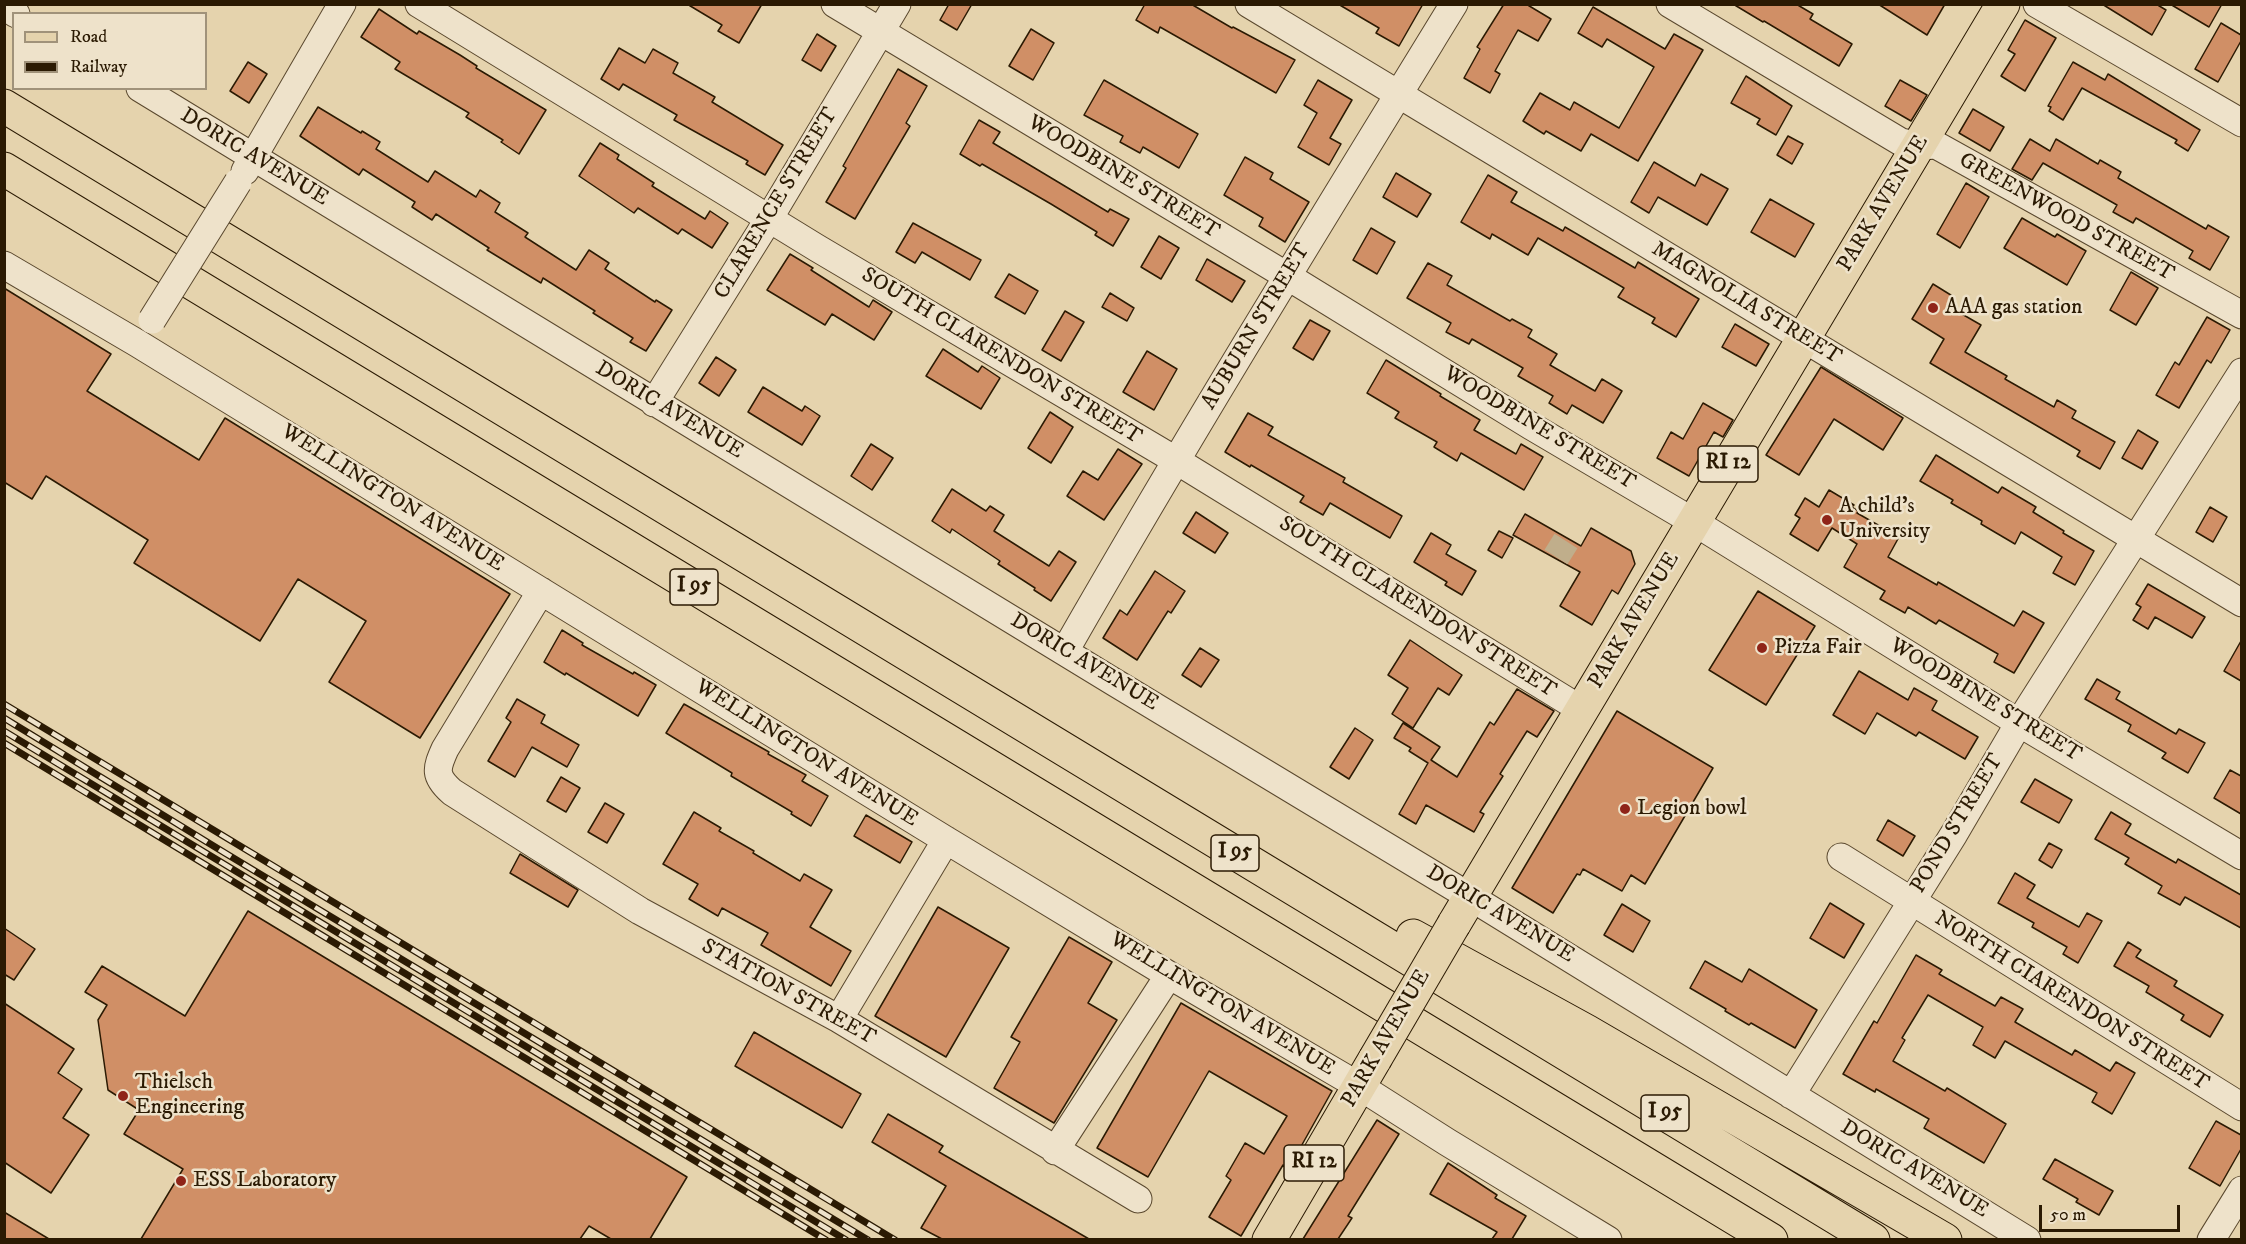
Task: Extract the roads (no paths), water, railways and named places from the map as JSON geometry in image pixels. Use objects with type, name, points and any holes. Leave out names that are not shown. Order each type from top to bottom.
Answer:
[{"type":"main road","name":"PARK AVENUE","points":[[1269,1239],[2003,4]]},
{"type":"main road","name":"I 95","points":[[4,106],[1873,1239]]},
{"type":"main road","name":"I 95","points":[[4,169],[1771,1239]]},
{"type":"main road","points":[[1013,719],[1531,1000],[1945,1239]]},
{"type":"main road","points":[[1798,1153],[1958,1239]]},
{"type":"street","points":[[137,343],[254,157],[342,4]]},
{"type":"street","name":"SOUTH CLARENDON STREET","points":[[419,4],[770,218],[1177,461],[1582,710]]},
{"type":"street","name":"WOODBINE STREET","points":[[835,4],[1531,426],[1694,522],[2019,723],[2241,856]]},
{"type":"street","name":"CLARENCE STREET","points":[[654,403],[770,218],[897,4]]},
{"type":"street","name":"MAGNOLIA STREET","points":[[1249,4],[1400,93],[2241,603]]},
{"type":"street","name":"AUBURN STREET","points":[[1065,651],[1125,546],[1287,276],[1454,4]]},
{"type":"street","name":"GREENWOOD STREET","points":[[1670,4],[1901,142],[1918,146],[1936,145],[2241,315]]},
{"type":"street","points":[[2037,4],[2241,123]]},
{"type":"street","name":"DORIC AVENUE","points":[[143,90],[654,403],[1065,651],[1463,911],[1791,1095],[2028,1239]]},
{"type":"street","name":"WELLINGTON AVENUE","points":[[4,265],[137,343],[1169,975],[1367,1072],[1447,1142],[1608,1239]]},
{"type":"street","name":"POND STREET","points":[[1791,1095],[1910,901],[1954,834],[2019,723],[2241,372]]},
{"type":"street","name":"STATION STREET","points":[[541,591],[445,748],[438,769],[438,778],[442,783],[452,792],[640,911],[838,1019],[1138,1200]]},
{"type":"street","points":[[838,1019],[946,840]]},
{"type":"street","name":"NORTH CIARENDON STREET","points":[[1840,857],[2241,1107]]},
{"type":"street","points":[[1055,1151],[1169,975]]},
{"type":"street","points":[[2211,1239],[2241,1190]]},
{"type":"tunnel","points":[[1556,557],[1566,541]]},
{"type":"railway","points":[[4,704],[895,1240]]},
{"type":"railway","points":[[4,718],[868,1240]]},
{"type":"railway","points":[[4,731],[846,1240]]},
{"type":"railway","points":[[4,743],[826,1240]]},
{"type":"place","name":"AAA gas station","points":[[1933,308]]},
{"type":"place","name":"A child's University","points":[[1827,520]]},
{"type":"place","name":"Pizza Fair","points":[[1762,648]]},
{"type":"place","name":"Legion bowl","points":[[1625,809]]},
{"type":"place","name":"Thielsch Engineering","points":[[123,1096]]},
{"type":"place","name":"ESS Laboratory","points":[[181,1181]]}]
